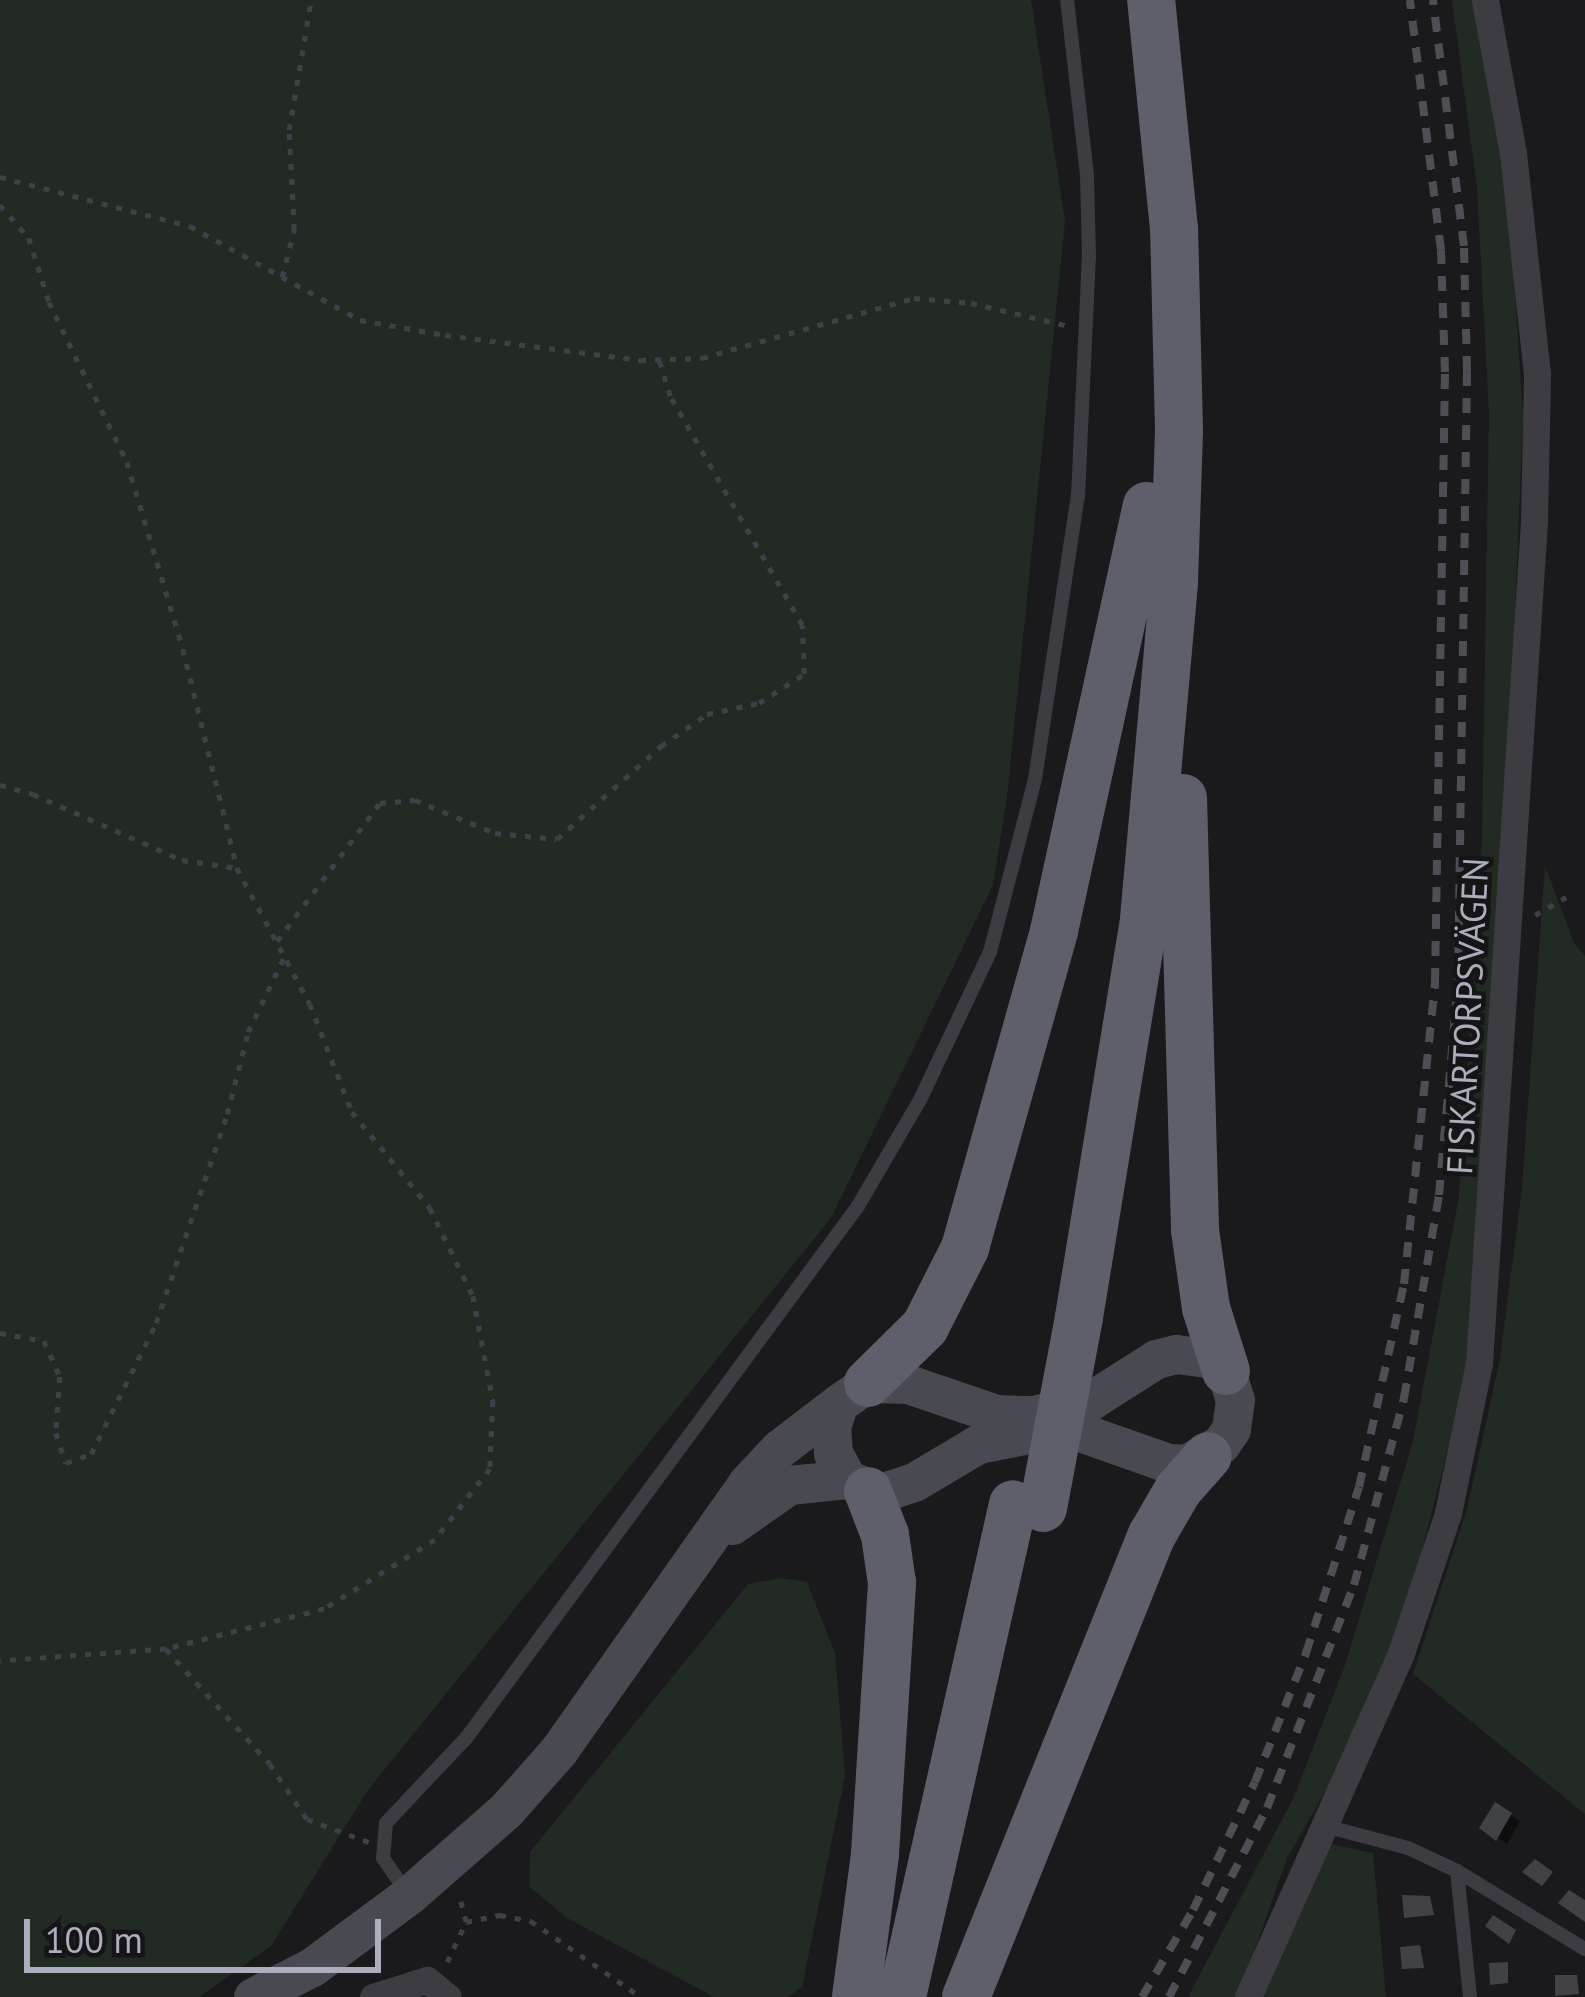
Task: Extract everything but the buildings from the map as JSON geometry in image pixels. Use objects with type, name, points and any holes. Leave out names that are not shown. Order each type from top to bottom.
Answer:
[{"type":"highway","points":[[1064,1316],[1136,700],[1147,506],[1143,229],[1120,0]]},
{"type":"highway","points":[[933,1997],[1144,919],[1174,582],[1179,410],[1174,229],[1151,0]]},
{"type":"highway","points":[[853,1393],[925,1327],[965,1248],[1054,932],[1147,506]]},
{"type":"highway","points":[[1174,582],[1195,1229],[1206,1308],[1226,1371]]},
{"type":"highway","points":[[966,1997],[1152,1535],[1178,1490],[1208,1456]]},
{"type":"highway","points":[[856,1997],[875,1854],[892,1583],[885,1534],[858,1485]]},
{"type":"highway","points":[[902,1997],[1028,1506]]},
{"type":"main road","points":[[242,1997],[506,1810],[559,1750],[747,1483],[779,1449],[853,1393],[908,1384],[996,1414],[1034,1415],[1090,1401],[1156,1359],[1176,1354],[1209,1358],[1226,1371],[1235,1409],[1231,1429],[1208,1456],[1187,1464],[1168,1463],[1080,1432],[1029,1434],[978,1444],[897,1490],[789,1485],[704,1547]]},
{"type":"main road","points":[[853,1393],[831,1439],[858,1485]]},
{"type":"main road","points":[[253,1997],[312,1966],[402,1888]]},
{"type":"street","name":"FISKARTORPSVÄGEN","points":[[1248,1997],[1401,1652],[1448,1513],[1479,1363],[1534,521],[1537,374],[1513,153],[1485,0]]},
{"type":"street","points":[[373,1997],[413,1981],[442,1990]]},
{"type":"lane","points":[[402,1888],[380,1842],[394,1813],[466,1737],[858,1206],[964,1014],[1012,881],[1035,779],[1078,496],[1089,326],[1087,175],[1066,0]]},
{"type":"lane","points":[[1322,1825],[1408,1848],[1457,1871],[1585,1949]]},
{"type":"lane","points":[[1457,1871],[1470,1997]]},
{"type":"path","points":[[282,277],[294,230],[289,130],[311,0]]},
{"type":"path","points":[[0,177],[190,226],[360,320],[659,360],[745,350],[914,298],[971,303],[1089,326]]},
{"type":"path","points":[[0,205],[29,238],[49,302],[127,462],[184,649],[237,868],[285,955],[352,1112],[430,1208],[473,1296],[493,1401],[490,1469],[435,1540],[323,1609],[166,1649],[0,1661]]},
{"type":"path","points":[[277,940],[380,803],[415,800],[495,833],[557,839],[661,746],[707,714],[759,703],[804,674],[802,625],[670,396],[659,360]]},
{"type":"path","points":[[0,785],[33,794],[182,860],[237,868]]},
{"type":"path","points":[[1508,930],[1566,898]]},
{"type":"path","points":[[0,1333],[44,1341],[60,1377],[56,1433],[66,1463],[91,1454],[157,1322],[227,1114],[248,1032],[285,955]]},
{"type":"path","points":[[166,1649],[270,1764],[307,1819],[361,1842],[380,1842]]},
{"type":"path","points":[[442,1990],[466,1922],[514,1916],[565,1940],[641,1997]]},
{"type":"shaded area","points":[[0,0],[1031,0],[1065,221],[1007,797],[993,885],[831,1218],[368,1790],[271,1946],[199,1997],[0,1997]]},
{"type":"shaded area","points":[[1452,0],[1472,0],[1508,188],[1523,415],[1513,663],[1465,1383],[1413,1585],[1389,1650],[1334,1776],[1287,1858],[1238,1997],[1188,1997],[1294,1797],[1345,1665],[1413,1441],[1459,1197],[1482,840],[1489,413],[1477,188]]},
{"type":"shaded area","points":[[1545,866],[1574,943],[1585,956],[1585,1814],[1413,1674],[1467,1509],[1500,1359],[1522,1188]]},
{"type":"shaded area","points":[[781,1578],[807,1582],[835,1653],[845,1776],[802,1987],[788,1997],[714,1997],[567,1918],[529,1886],[530,1852],[748,1584]]},
{"type":"shaded area","points":[[1327,1843],[1373,1853],[1386,1997],[1264,1997]]},
{"type":"railway","points":[[1142,1997],[1193,1910],[1255,1782],[1306,1653],[1359,1487],[1404,1284],[1435,983],[1445,372],[1441,250],[1410,0]]},
{"type":"railway","points":[[1169,1997],[1267,1808],[1354,1585],[1404,1398],[1439,1195],[1458,980],[1467,371],[1464,246],[1433,0]]}]
